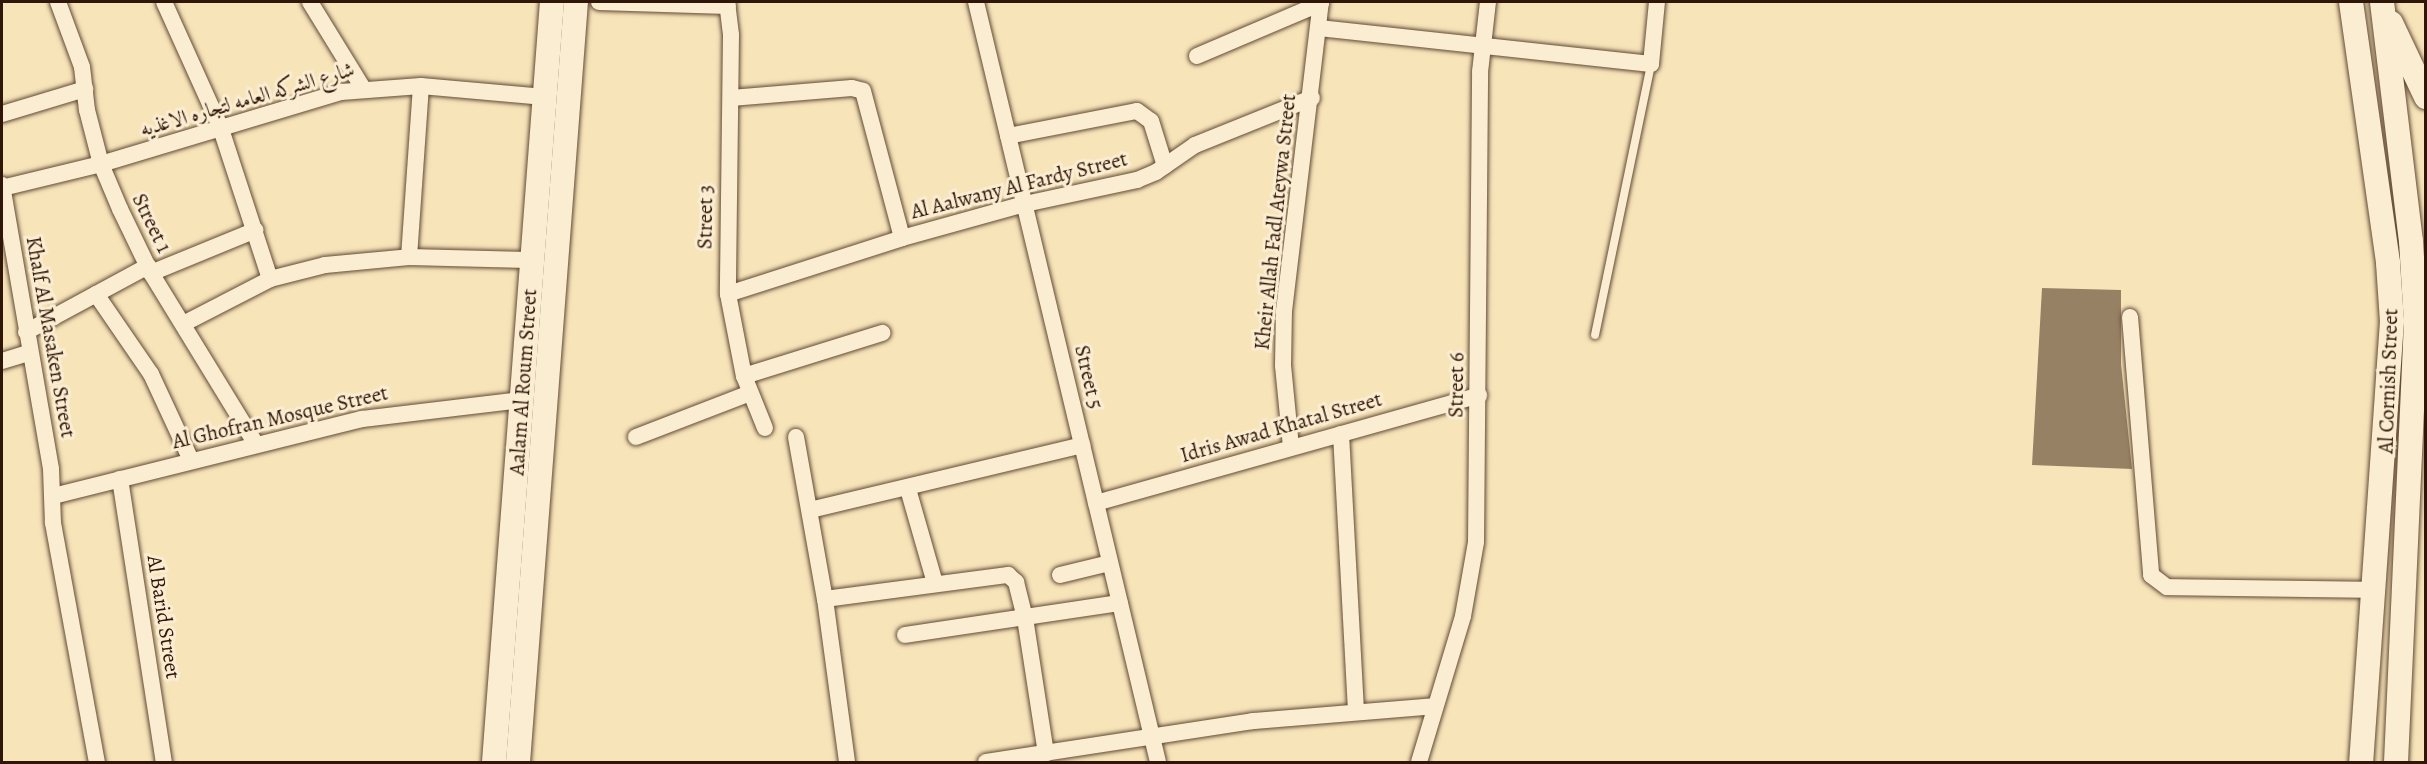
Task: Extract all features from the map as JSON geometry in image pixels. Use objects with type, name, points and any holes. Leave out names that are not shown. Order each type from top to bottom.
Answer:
[{"type":"street","name":"Street 1","points":[[58,2],[82,67],[101,164],[150,269],[255,443]]},
{"type":"street","points":[[164,2],[220,126],[256,230],[270,279]]},
{"type":"street","points":[[310,2],[363,88]]},
{"type":"street","name":"Aalam Al Roum Street","points":[[494,762],[552,2]]},
{"type":"street","name":"Aalam Al Roum Street","points":[[518,762],[576,2]]},
{"type":"street","points":[[599,2],[728,4]]},
{"type":"street","name":"Street 5","points":[[976,2],[1158,762]]},
{"type":"street","points":[[1197,56],[1321,2]]},
{"type":"street","name":"Kheir Allah Fadl Ateywa Street","points":[[1291,447],[1283,330],[1312,98],[1321,2]]},
{"type":"street","name":"Street 6","points":[[1419,762],[1462,616],[1473,567],[1479,395],[1481,46],[1488,2]]},
{"type":"street","points":[[1320,28],[1651,64],[1656,2]]},
{"type":"street","name":"Al Cornish Street","points":[[2351,2],[2388,263],[2392,321],[2375,590],[2361,762]]},
{"type":"street","points":[[2382,2],[2426,97]]},
{"type":"street","name":"Al Cornish Street","points":[[2382,2],[2415,295],[2415,376],[2403,578],[2396,762]]},
{"type":"street","name":"Street 3","points":[[728,4],[731,98],[728,294],[744,376],[765,428]]},
{"type":"street","points":[[409,257],[421,87]]},
{"type":"street","name":"شارع الشركه العامه لتجاره الاغذيه","points":[[2,187],[101,164],[220,126],[363,88],[421,87],[545,97]]},
{"type":"street","points":[[731,98],[852,88],[863,91],[902,238]]},
{"type":"street","points":[[2,114],[85,89]]},
{"type":"street","name":"Al Aalwany Al Fardy Street","points":[[728,294],[902,238],[1025,204],[1137,180],[1165,166],[1195,145],[1312,98]]},
{"type":"street","points":[[1008,135],[1137,111],[1151,121],[1165,166]]},
{"type":"street","name":"Khalf Al Masaken Street","points":[[2,187],[8,258],[26,332],[53,496],[53,523],[97,762]]},
{"type":"street","points":[[26,332],[96,294],[150,269],[256,230]]},
{"type":"street","points":[[183,324],[270,279],[352,261],[533,251],[558,244]]},
{"type":"street","points":[[96,294],[151,374],[191,460]]},
{"type":"street","points":[[2130,317],[2151,575],[2167,587],[2375,590]]},
{"type":"street","points":[[744,376],[882,333]]},
{"type":"street","points":[[2,361],[29,353]]},
{"type":"street","points":[[636,437],[750,393]]},
{"type":"street","name":"Idris Awad Khatal Street","points":[[1096,503],[1479,395]]},
{"type":"street","name":"Al Ghofran Mosque Street","points":[[53,496],[255,443],[392,414],[522,400]]},
{"type":"street","points":[[1341,434],[1356,711]]},
{"type":"street","points":[[796,437],[825,599],[847,762]]},
{"type":"street","points":[[810,510],[908,489],[1082,445]]},
{"type":"street","name":"Al Barid Street","points":[[120,479],[164,762]]},
{"type":"street","points":[[908,489],[935,583]]},
{"type":"street","points":[[2403,578],[2426,492]]},
{"type":"street","points":[[1060,575],[1110,563]]},
{"type":"street","points":[[825,599],[1008,575],[1016,582],[1056,756]]},
{"type":"street","points":[[905,635],[1120,603]]},
{"type":"street","points":[[986,762],[1056,756],[1152,737],[1356,711],[1434,705]]},
{"type":"lane","points":[[1595,335],[1651,64]]},
{"type":"building","points":[[2042,288],[2121,290],[2121,364],[2132,469],[2032,465]]}]
